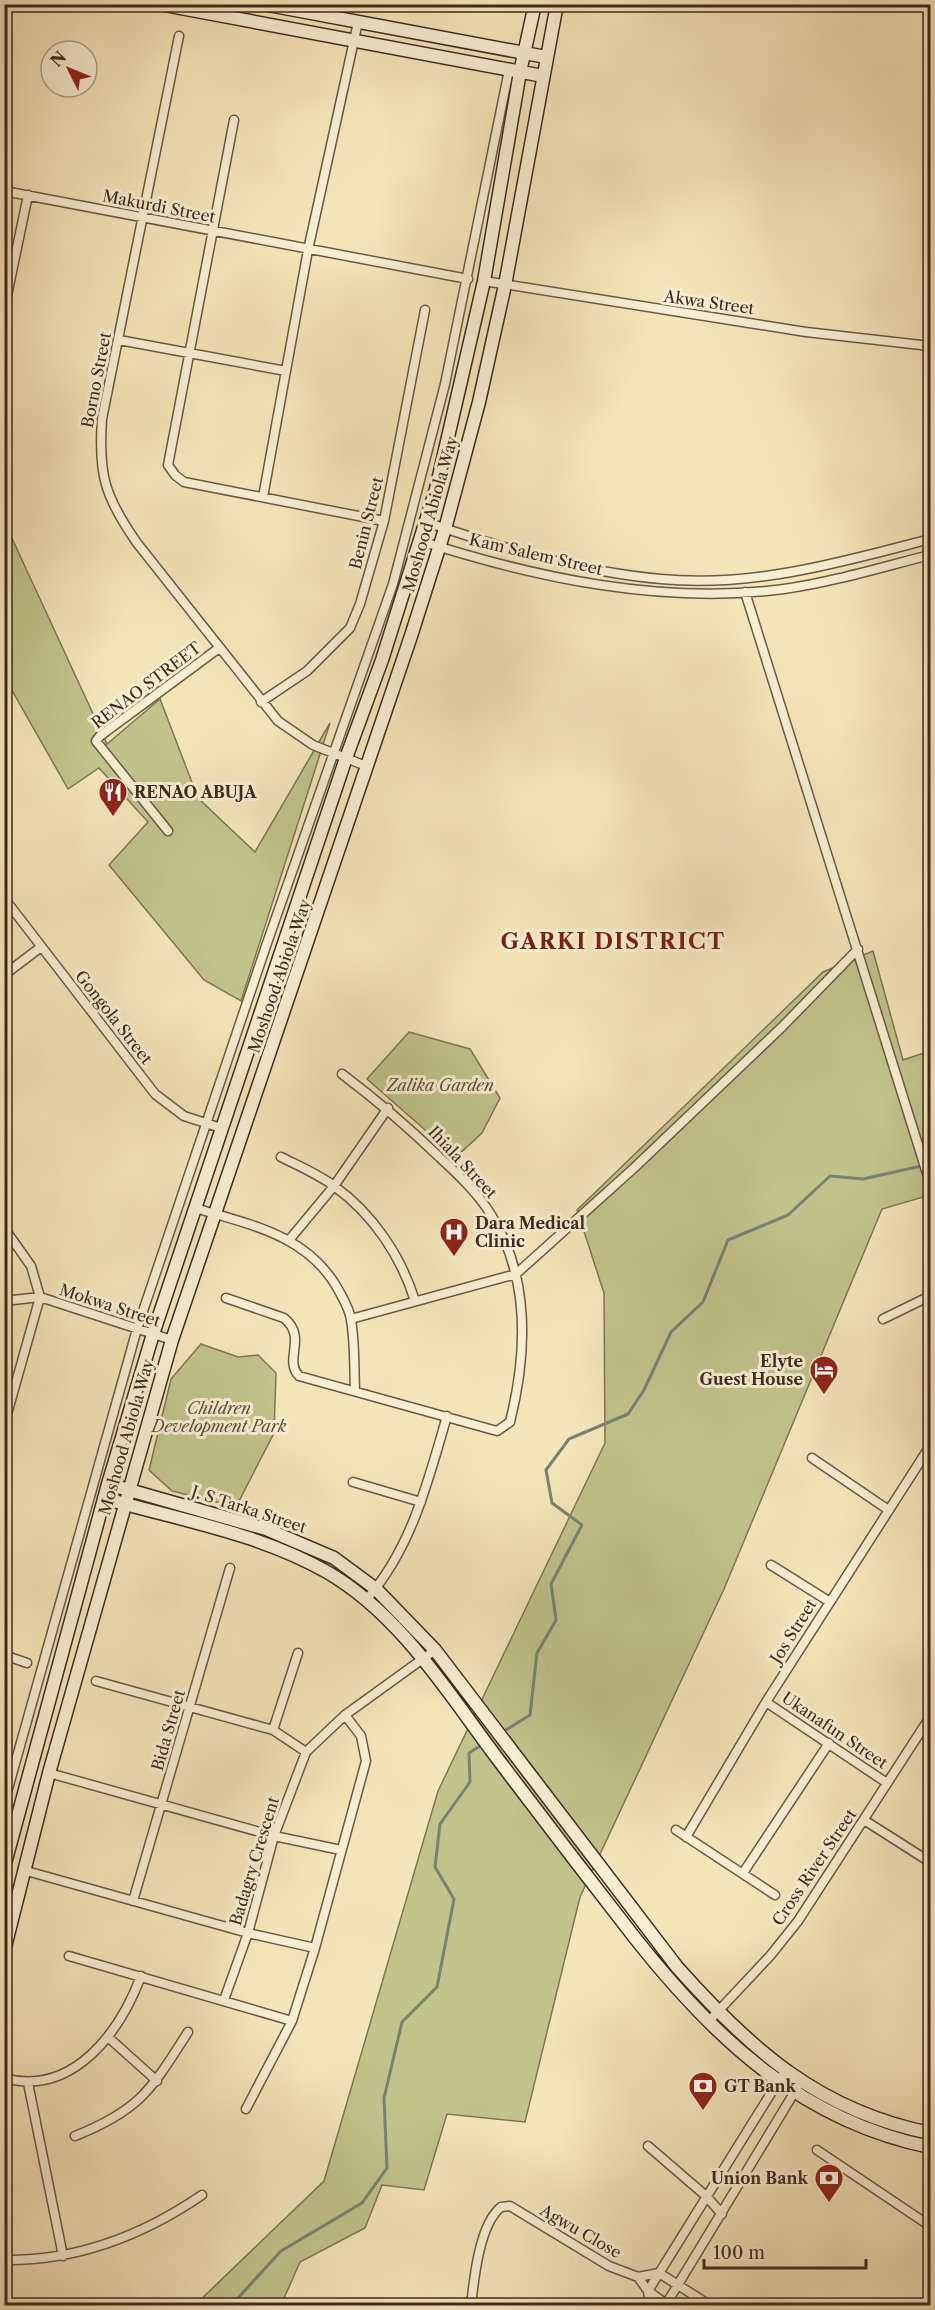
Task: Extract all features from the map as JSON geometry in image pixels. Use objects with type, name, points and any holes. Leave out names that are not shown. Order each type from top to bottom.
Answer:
[{"type":"main road","points":[[159,4],[543,76]]},
{"type":"main road","points":[[263,4],[546,57]]},
{"type":"main road","name":"Moshood Abiola Way","points":[[4,1867],[104,1498],[153,1334],[340,756],[382,660],[421,541],[458,405],[484,281],[514,71],[524,53],[535,4]]},
{"type":"main road","name":"Moshood Abiola Way","points":[[4,1951],[49,1773],[123,1504],[172,1340],[440,547],[505,285],[557,4]]},
{"type":"main road","name":"J. S Tarka Street","points":[[108,1484],[232,1518],[299,1542],[334,1558],[376,1589],[435,1650],[677,1968],[717,2012],[784,2071],[798,2088]]},
{"type":"main road","name":"J. S Tarka Street","points":[[104,1498],[262,1542],[327,1572],[366,1600],[422,1659],[664,1975],[708,2022],[777,2082],[798,2088]]},
{"type":"main road","points":[[798,2088],[869,2115],[930,2133]]},
{"type":"main road","points":[[798,2088],[885,2135],[930,2147]]},
{"type":"street","points":[[263,497],[308,250],[358,22]]},
{"type":"street","name":"Borno Street","points":[[179,36],[102,419],[101,470],[108,494],[118,515],[137,543],[278,721],[295,735],[366,766]]},
{"type":"street","points":[[4,1803],[137,1329],[205,1124],[340,756],[393,584],[445,384],[514,71]]},
{"type":"street","points":[[234,120],[168,465],[184,482],[384,521]]},
{"type":"street","name":"Makurdi Street","points":[[4,190],[143,219],[468,279]]},
{"type":"street","points":[[4,310],[28,195]]},
{"type":"street","name":"Akwa Street","points":[[484,281],[806,332],[930,346]]},
{"type":"street","name":"Benin Street","points":[[261,702],[307,670],[350,628],[360,604],[384,521],[426,310]]},
{"type":"street","points":[[119,340],[286,371]]},
{"type":"street","name":"Kam Salem Street","points":[[426,522],[570,565],[662,580],[707,580],[770,575],[835,564],[930,539]]},
{"type":"street","name":"Kam Salem Street","points":[[421,541],[592,584],[654,591],[745,592],[784,589],[844,577],[930,555]]},
{"type":"street","points":[[745,592],[930,1183]]},
{"type":"street","name":"RENAO STREET","points":[[168,831],[96,741],[100,735],[219,648]]},
{"type":"street","name":"Gongola Street","points":[[4,898],[155,1094],[184,1116],[221,1128]]},
{"type":"street","points":[[4,975],[41,947]]},
{"type":"street","points":[[351,1319],[516,1274],[634,1168],[782,1027],[858,949]]},
{"type":"street","name":"Ihiala Street","points":[[226,1298],[284,1318],[290,1324],[296,1344],[293,1364],[299,1376],[497,1431],[504,1429],[510,1422],[524,1340],[516,1274],[509,1252],[486,1207],[468,1185],[388,1108],[342,1074]]},
{"type":"street","points":[[291,1239],[334,1186],[388,1108]]},
{"type":"street","points":[[281,1157],[334,1186],[392,1247],[406,1272],[415,1300]]},
{"type":"street","points":[[195,1208],[291,1239],[310,1253],[325,1270],[336,1286],[351,1319],[355,1390]]},
{"type":"street","points":[[4,1228],[31,1266],[40,1297],[4,1425]]},
{"type":"street","points":[[883,1319],[930,1296]]},
{"type":"street","points":[[4,1301],[40,1297]]},
{"type":"street","name":"Mokwa Street","points":[[40,1297],[172,1340]]},
{"type":"street","points":[[119,1393],[134,1398]]},
{"type":"street","points":[[366,1600],[376,1589],[402,1548],[421,1502],[447,1416]]},
{"type":"street","name":"Jos Street","points":[[686,1837],[766,1702],[887,1509],[930,1446]]},
{"type":"street","points":[[812,1458],[887,1509]]},
{"type":"street","points":[[353,1482],[421,1502]]},
{"type":"street","points":[[771,1565],[830,1602]]},
{"type":"street","name":"Bida Street","points":[[133,1901],[230,1568]]},
{"type":"street","name":"Badagry Crescent","points":[[224,2000],[248,1933],[274,1836],[306,1752],[345,1715],[435,1650]]},
{"type":"street","points":[[273,1730],[298,1653]]},
{"type":"street","points":[[4,1655],[27,1663]]},
{"type":"street","points":[[96,1681],[273,1730],[306,1752]]},
{"type":"street","name":"Ukanafun Street","points":[[766,1702],[887,1783]]},
{"type":"street","points":[[246,2109],[292,2021],[315,1948],[366,1761],[361,1736],[345,1715]]},
{"type":"street","name":"Cross River Street","points":[[708,2022],[798,1921],[930,1717]]},
{"type":"street","points":[[743,1873],[829,1743]]},
{"type":"street","points":[[49,1773],[274,1836],[341,1850]]},
{"type":"street","points":[[864,1820],[930,1862]]},
{"type":"street","points":[[676,1830],[775,1895]]},
{"type":"street","points":[[24,1870],[248,1933],[315,1948]]},
{"type":"street","points":[[69,1956],[292,2021]]},
{"type":"street","points":[[4,2078],[28,2083],[60,2075],[81,2063],[109,2038],[133,1996],[141,1976]]},
{"type":"street","points":[[75,2136],[112,2122],[137,2103],[157,2081],[188,2032]]},
{"type":"street","points":[[109,2038],[157,2081]]},
{"type":"street","points":[[650,2306],[648,2291],[784,2071]]},
{"type":"street","points":[[28,2083],[63,2256]]},
{"type":"street","points":[[711,2306],[679,2285],[659,2273],[638,2277],[648,2291],[667,2305],[679,2285],[798,2088]]},
{"type":"street","points":[[648,2146],[706,2196],[722,2214]]},
{"type":"street","points":[[817,2150],[930,2226]]},
{"type":"street","points":[[4,2260],[63,2256],[130,2236],[165,2220],[202,2195]]},
{"type":"street","name":"Agwu Close","points":[[471,2306],[487,2228],[497,2210],[510,2206],[609,2266],[638,2277]]},
{"type":"green space","points":[[4,521],[107,744],[160,699],[198,798],[255,852],[330,723],[241,1001],[204,980],[109,865],[148,822],[99,768],[68,789],[5,678]]},
{"type":"green space","points":[[873,951],[903,1060],[930,1051],[930,1195],[882,1209],[724,1589],[580,1897],[525,2122],[447,2114],[424,2190],[382,2185],[365,2228],[300,2262],[281,2305],[194,2306],[324,2181],[438,1791],[605,1443],[604,1293],[577,1210],[823,972]]},
{"type":"green space","name":"Zalika Garden","points":[[409,1032],[470,1049],[500,1098],[482,1133],[453,1160],[424,1129],[367,1079]]},
{"type":"green space","name":"Children Development Park","points":[[201,1344],[238,1357],[258,1355],[276,1373],[274,1433],[236,1507],[172,1491],[149,1470],[171,1379]]},
{"type":"waterway","points":[[501,1733],[530,1715],[537,1653],[556,1620],[551,1584],[582,1525],[552,1503],[546,1470],[569,1439],[628,1414],[644,1390],[671,1332],[703,1302],[728,1240],[788,1215],[830,1176],[863,1179],[930,1164]]},
{"type":"waterway","points":[[236,2306],[238,2298],[281,2251],[362,2203],[387,2168],[384,2098],[402,2022],[437,1987],[454,1899],[435,1867],[440,1824],[470,1782],[469,1753],[483,1744]]},
{"type":"place","name":"RENAO ABUJA","points":[[113,818]]},
{"type":"place","name":"Dara Medical Clinic","points":[[454,1258]]},
{"type":"place","name":"Elyte Guest House","points":[[824,1396]]},
{"type":"place","name":"GT Bank","points":[[703,2112]]},
{"type":"place","name":"Union Bank","points":[[829,2204]]},
{"type":"district","name":"GARKI DISTRICT","points":[[613,941]]}]
